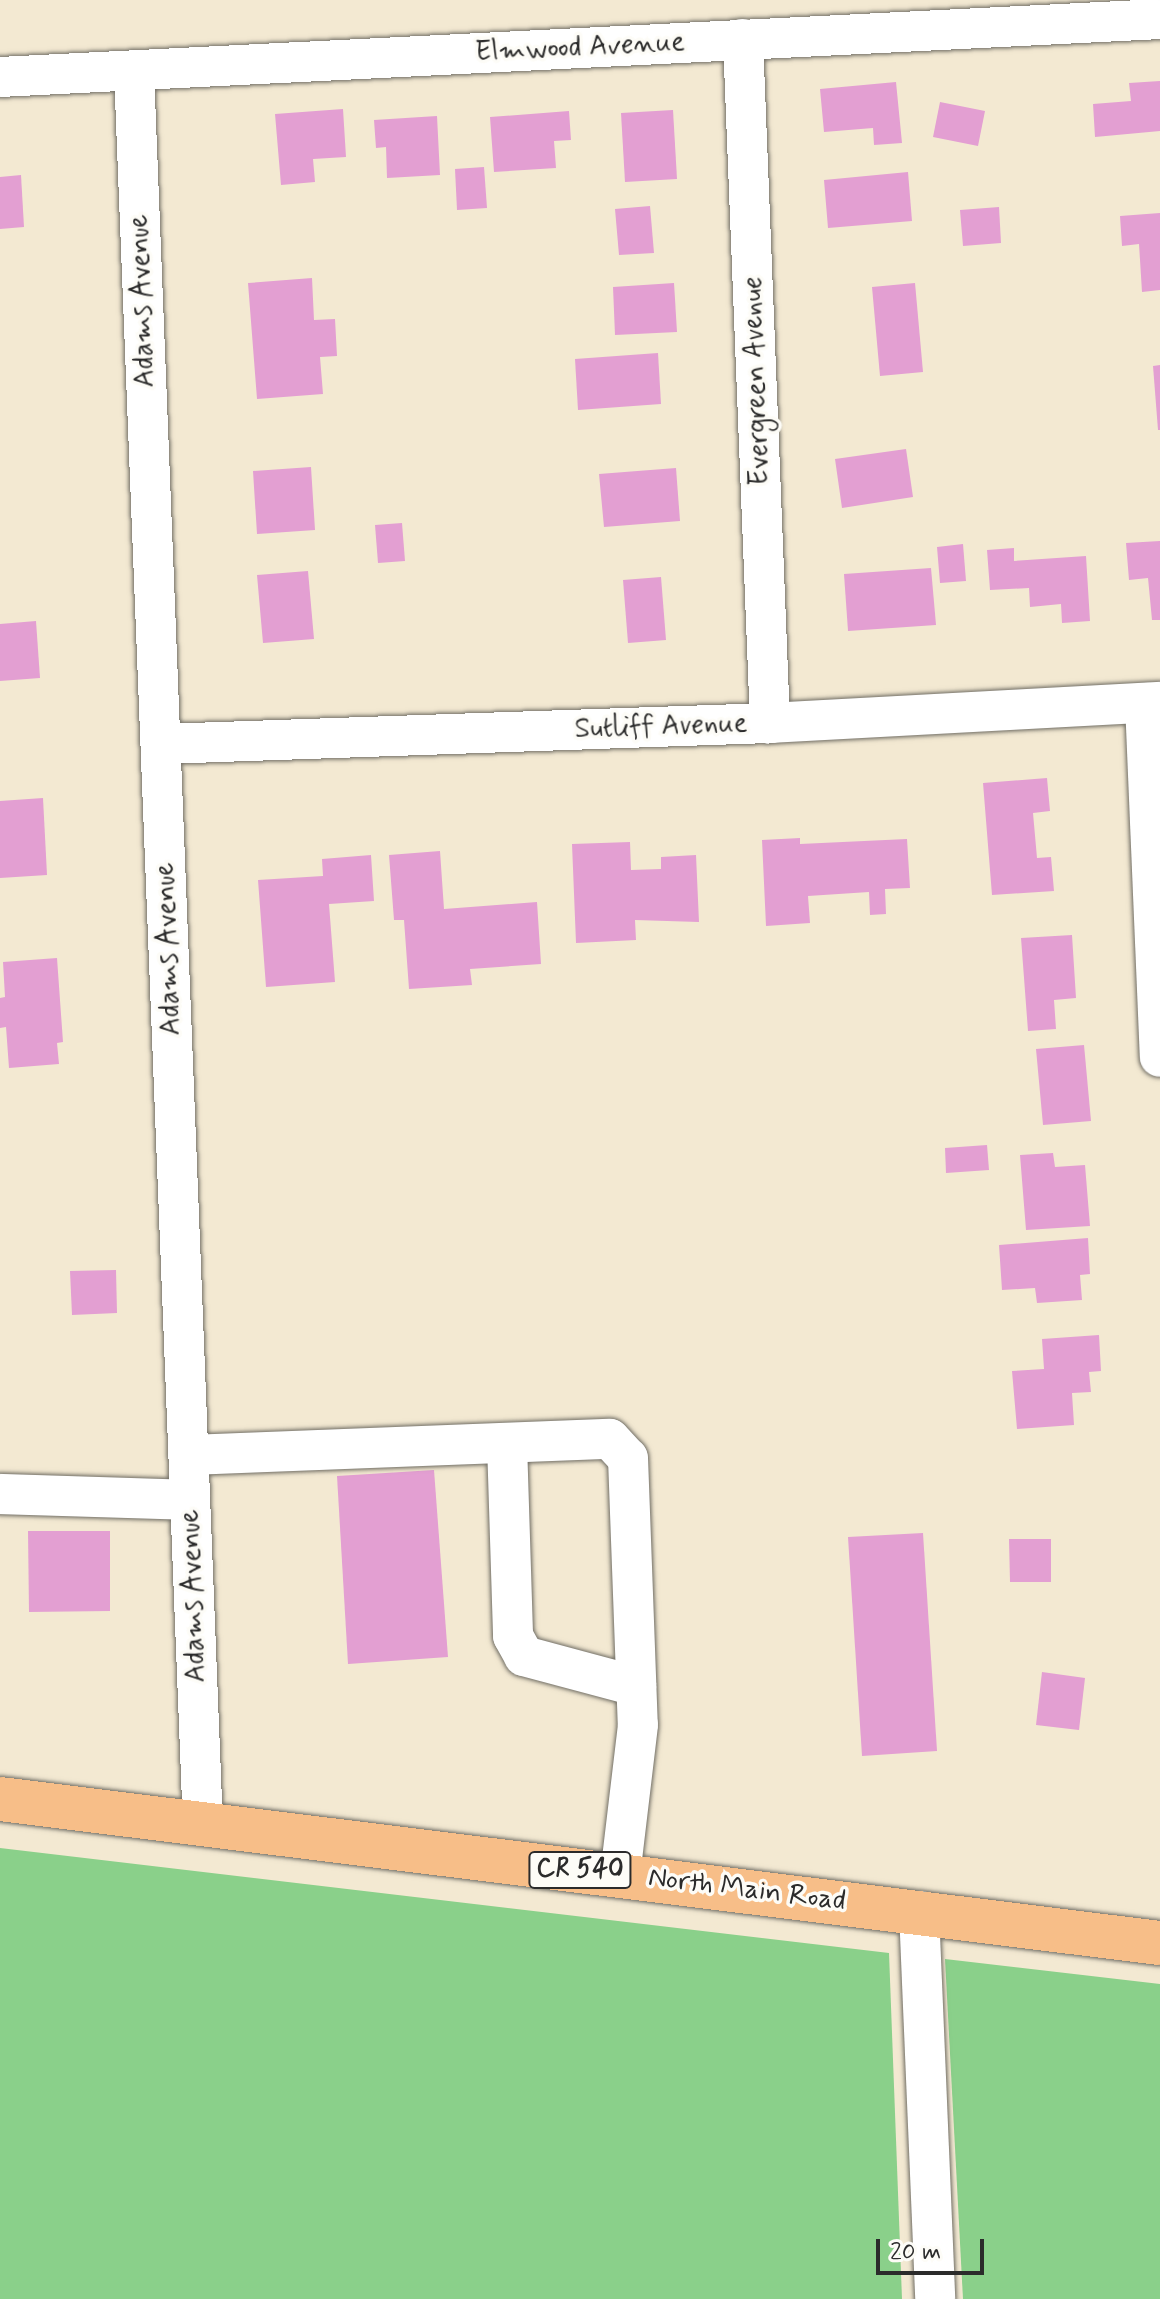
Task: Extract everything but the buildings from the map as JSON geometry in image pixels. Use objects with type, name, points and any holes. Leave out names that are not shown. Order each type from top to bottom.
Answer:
[{"type":"main road","name":"North Main Road","points":[[0,1799],[1160,1943]]},
{"type":"street","name":"Elmwood Avenue","points":[[0,77],[1160,19]]},
{"type":"street","name":"Evergreen Avenue","points":[[743,39],[770,723]]},
{"type":"street","name":"Adams Avenue","points":[[134,71],[203,1826]]},
{"type":"street","name":"Sutliff Avenue","points":[[162,744],[770,723],[1153,702]]},
{"type":"street","points":[[1153,702],[1160,1057]]},
{"type":"street","points":[[189,1455],[610,1439],[628,1458],[638,1725],[620,1875]]},
{"type":"street","points":[[507,1443],[513,1636],[524,1656],[636,1686]]},
{"type":"street","points":[[0,1494],[190,1500]]},
{"type":"street","points":[[919,1911],[935,2299]]},
{"type":"green space","points":[[0,1848],[889,1953],[902,2299],[0,2299]]},
{"type":"green space","points":[[945,1959],[1160,1984],[1160,2299],[963,2299]]}]
